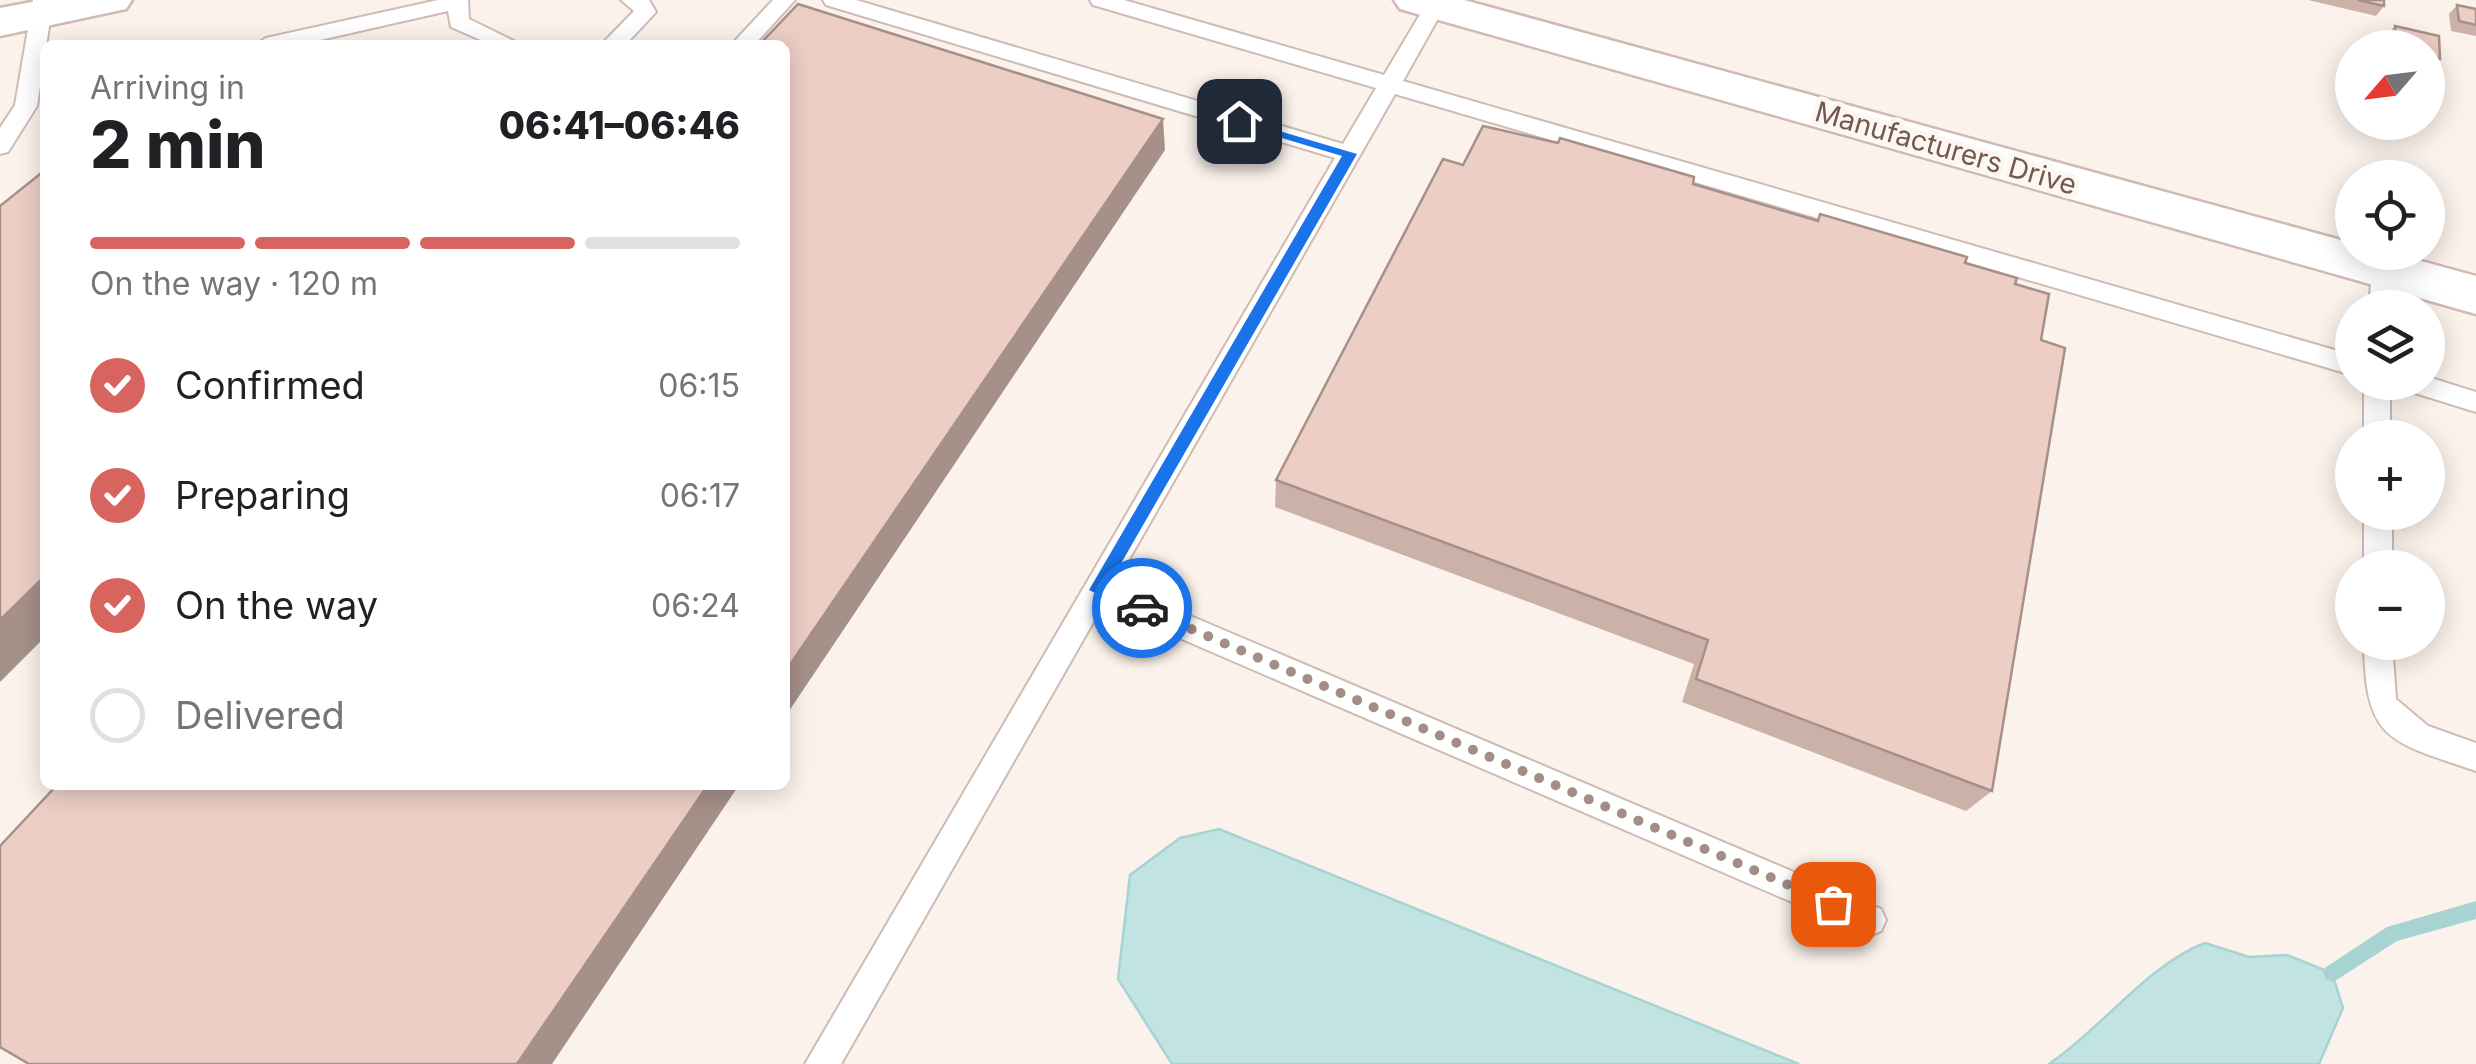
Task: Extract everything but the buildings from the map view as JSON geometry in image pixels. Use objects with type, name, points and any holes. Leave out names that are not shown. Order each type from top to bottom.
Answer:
[{"type":"street","points":[[0,22],[42,7],[111,0]]},
{"type":"street","name":"Manufacturers Drive","points":[[1425,3],[2382,289],[2476,296]]},
{"type":"lane","points":[[617,40],[644,12],[640,2],[631,0]]},
{"type":"lane","points":[[747,40],[785,0]]},
{"type":"lane","points":[[833,0],[1350,154]]},
{"type":"lane","points":[[1100,0],[2335,360]]},
{"type":"lane","points":[[288,40],[463,1],[458,22],[499,40]]},
{"type":"lane","points":[[822,1064],[1390,84],[1425,3]]},
{"type":"lane","points":[[0,146],[26,106],[42,7]]},
{"type":"lane","points":[[2445,392],[2476,402]]},
{"type":"lane","points":[[1098,590],[1870,920]]},
{"type":"lane","points":[[2378,660],[2379,696],[2395,718],[2412,734],[2476,757]]},
{"type":"water","points":[[1219,829],[1799,1064],[1172,1064],[1118,979],[1130,875],[1180,838]]},
{"type":"water","points":[[2205,943],[2249,957],[2287,955],[2332,973],[2343,1008],[2319,1064],[2049,1064],[2165,965]]},
{"type":"waterway","points":[[2332,973],[2393,933],[2476,910]]},
{"type":"way so far","points":[[1142,608],[1833,904]]},
{"type":"route","points":[[1142,608],[1098,590],[1350,154],[1239,121]]}]
